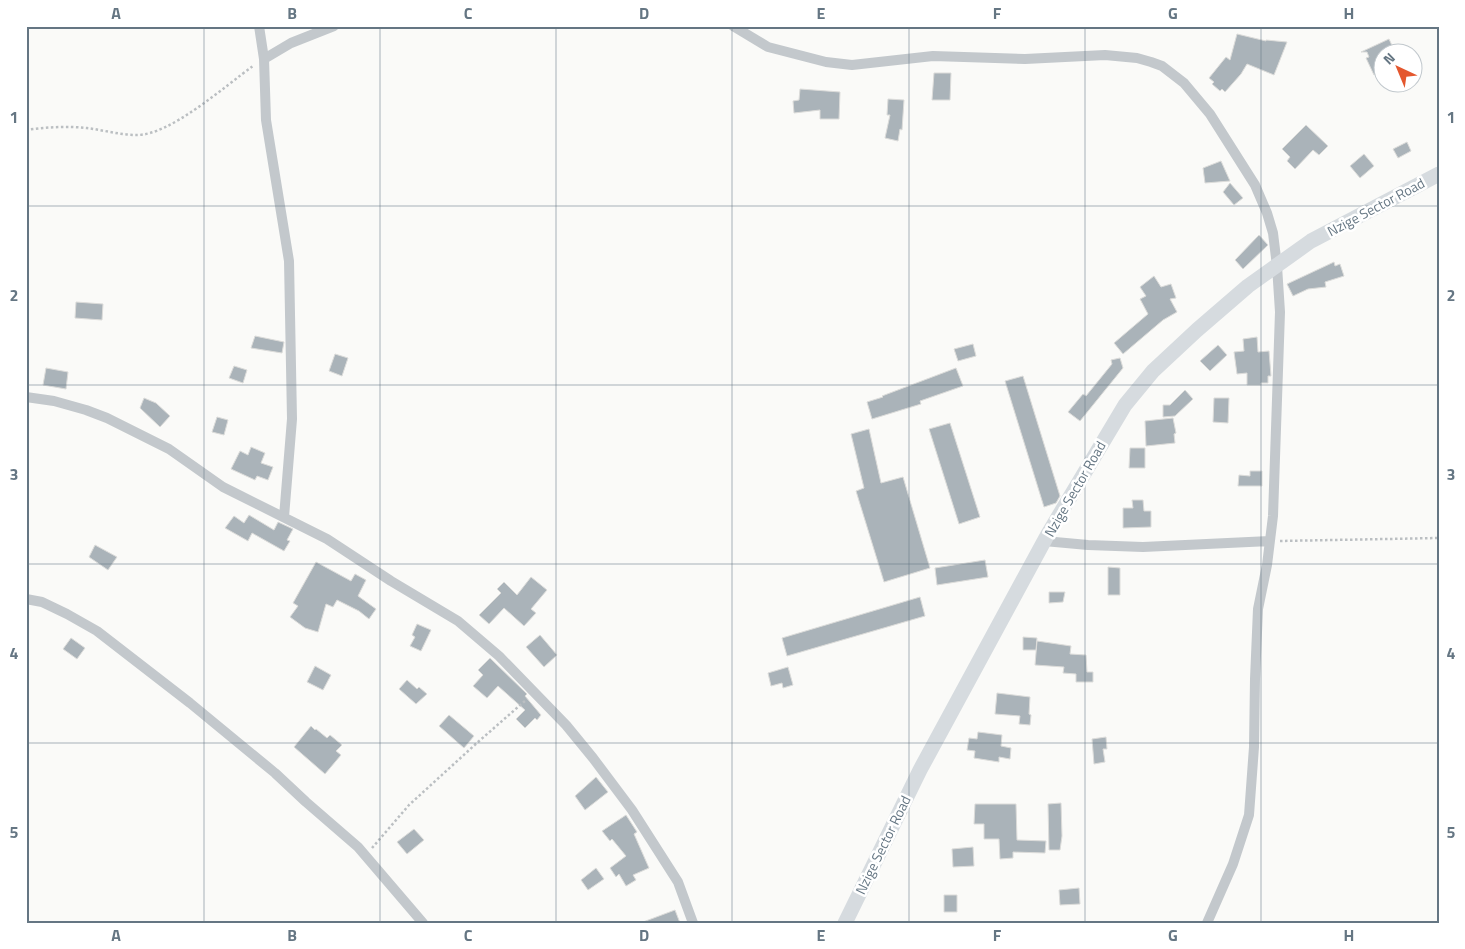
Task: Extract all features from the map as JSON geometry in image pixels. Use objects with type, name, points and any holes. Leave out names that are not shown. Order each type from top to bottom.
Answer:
[{"type":"main road","name":"Nzige Sector Road","points":[[845,923],[920,770],[1044,541],[1125,405],[1153,371],[1248,286],[1311,241],[1439,174]]},
{"type":"street","points":[[259,26],[264,58],[266,120],[289,261],[292,419],[284,517]]},
{"type":"street","points":[[264,58],[291,42],[334,26]]},
{"type":"street","points":[[733,26],[768,47],[826,62],[852,65],[933,56],[1025,58],[1105,54],[1137,58],[1162,66],[1184,83],[1210,114],[1255,185],[1273,233],[1277,266],[1280,312],[1275,473],[1270,541],[1258,609],[1254,678],[1254,747],[1249,815],[1233,864],[1207,923]]},
{"type":"street","points":[[26,397],[54,401],[86,410],[120,424],[169,449],[223,487],[327,539],[391,581],[458,621],[499,656],[566,725],[593,758],[632,810],[678,882],[693,923]]},
{"type":"street","points":[[1044,541],[1088,545],[1143,546],[1270,541]]},
{"type":"street","points":[[26,599],[50,606],[96,631],[190,703],[275,773],[358,847],[423,923]]},
{"type":"path","points":[[26,130],[84,128],[138,136],[149,133],[164,128],[202,106],[264,58]]},
{"type":"path","points":[[1270,541],[1439,538]]},
{"type":"path","points":[[366,855],[409,805],[535,693]]},
{"type":"building","points":[[1237,34],[1266,41],[1287,42],[1274,75],[1247,64],[1225,92],[1222,89],[1220,91],[1212,84],[1214,82],[1209,78],[1226,57],[1230,60]]},
{"type":"building","points":[[1372,47],[1372,71],[1366,58],[1369,57],[1367,52],[1361,52]]},
{"type":"building","points":[[934,73],[951,73],[950,100],[932,100]]},
{"type":"building","points":[[800,89],[840,92],[839,119],[820,119],[820,110],[794,113],[793,101],[799,100]]},
{"type":"building","points":[[888,99],[904,100],[902,130],[900,129],[898,141],[885,138],[890,115],[887,115]]},
{"type":"building","points":[[1306,125],[1328,146],[1319,155],[1313,150],[1295,169],[1287,161],[1290,157],[1282,149]]},
{"type":"building","points":[[1407,142],[1411,151],[1398,158],[1393,149]]},
{"type":"building","points":[[1364,154],[1374,166],[1360,178],[1350,166]]},
{"type":"building","points":[[1221,161],[1230,181],[1205,183],[1203,168]]},
{"type":"building","points":[[1230,183],[1243,198],[1234,205],[1223,192]]},
{"type":"building","points":[[1259,235],[1268,245],[1243,269],[1235,260]]},
{"type":"building","points":[[1334,262],[1335,266],[1340,264],[1344,276],[1325,282],[1326,287],[1308,289],[1293,296],[1287,284]]},
{"type":"building","points":[[1154,276],[1161,287],[1171,284],[1176,298],[1170,299],[1177,312],[1163,320],[1123,354],[1114,343],[1148,314],[1140,299],[1146,296],[1140,287]]},
{"type":"building","points":[[76,302],[103,304],[102,320],[75,318]]},
{"type":"building","points":[[255,336],[284,342],[282,353],[251,348]]},
{"type":"building","points":[[1257,337],[1258,352],[1269,351],[1271,376],[1268,376],[1268,383],[1247,385],[1247,373],[1237,374],[1234,352],[1244,351],[1243,339]]},
{"type":"building","points":[[973,344],[976,356],[958,361],[954,349]]},
{"type":"building","points":[[1218,345],[1227,355],[1210,371],[1200,361]]},
{"type":"building","points":[[335,354],[348,358],[342,376],[329,371]]},
{"type":"building","points":[[1120,358],[1123,368],[1080,421],[1068,412],[1083,394],[1086,396],[1112,364],[1111,360]]},
{"type":"building","points":[[234,366],[247,370],[243,383],[229,378]]},
{"type":"building","points":[[46,368],[68,372],[66,389],[43,385]]},
{"type":"building","points":[[956,368],[963,386],[920,401],[921,404],[872,419],[867,402]]},
{"type":"building","points":[[1023,376],[1060,496],[1056,503],[1044,507],[1005,381]]},
{"type":"building","points":[[1185,390],[1193,399],[1175,416],[1163,417],[1163,405],[1170,405]]},
{"type":"building","points":[[144,398],[156,403],[170,416],[160,427],[140,408]]},
{"type":"building","points":[[1214,398],[1229,398],[1228,423],[1213,422]]},
{"type":"building","points":[[217,417],[228,420],[224,435],[212,432]]},
{"type":"building","points":[[1173,418],[1176,433],[1174,434],[1175,443],[1146,446],[1145,421]]},
{"type":"building","points":[[950,423],[980,517],[959,524],[929,429]]},
{"type":"building","points":[[869,429],[881,483],[903,477],[930,568],[884,582],[856,491],[864,488],[851,434]]},
{"type":"building","points":[[251,447],[265,453],[261,463],[273,467],[268,480],[257,476],[255,480],[231,469],[240,451],[248,455]]},
{"type":"building","points":[[1130,448],[1145,448],[1145,468],[1129,468]]},
{"type":"building","points":[[1250,471],[1262,471],[1262,486],[1238,486],[1239,475],[1250,476]]},
{"type":"building","points":[[1132,500],[1143,500],[1144,511],[1151,511],[1151,527],[1123,528],[1123,508],[1133,508]]},
{"type":"building","points":[[249,515],[274,530],[278,522],[293,529],[287,540],[290,541],[284,551],[252,533],[248,541],[225,528],[234,516],[244,523]]},
{"type":"building","points":[[95,545],[117,557],[108,570],[89,557]]},
{"type":"building","points":[[985,560],[988,577],[937,585],[935,568]]},
{"type":"building","points":[[316,562],[351,581],[355,574],[366,580],[358,596],[376,609],[369,619],[359,611],[337,600],[333,607],[326,604],[318,632],[305,628],[290,617],[298,606],[293,603]]},
{"type":"building","points":[[1108,567],[1120,568],[1120,595],[1108,595]]},
{"type":"building","points":[[531,577],[547,590],[531,609],[536,613],[524,626],[504,608],[489,624],[479,615],[501,593],[497,589],[504,582],[517,595]]},
{"type":"building","points":[[1049,592],[1065,592],[1063,602],[1049,603]]},
{"type":"building","points":[[920,597],[925,616],[787,656],[782,638]]},
{"type":"building","points":[[417,624],[431,630],[421,651],[410,646],[415,637],[412,635]]},
{"type":"building","points":[[540,635],[557,655],[544,667],[526,647]]},
{"type":"building","points":[[1023,637],[1037,638],[1036,650],[1023,650]]},
{"type":"building","points":[[71,638],[85,648],[77,659],[63,649]]},
{"type":"building","points":[[1037,641],[1071,646],[1070,654],[1086,655],[1087,672],[1093,672],[1093,682],[1076,682],[1076,674],[1063,673],[1064,667],[1035,665]]},
{"type":"building","points":[[490,658],[527,694],[525,696],[541,715],[525,728],[516,719],[525,710],[498,686],[487,698],[473,686],[483,675],[478,670]]},
{"type":"building","points":[[315,666],[331,675],[323,690],[307,682]]},
{"type":"building","points":[[788,667],[793,685],[783,688],[782,683],[771,686],[768,673]]},
{"type":"building","points":[[407,680],[417,689],[419,687],[427,694],[416,704],[399,689]]},
{"type":"building","points":[[997,693],[1030,697],[1030,725],[1019,724],[1020,716],[995,714]]},
{"type":"building","points":[[449,715],[474,736],[464,748],[439,726]]},
{"type":"building","points":[[311,726],[327,738],[330,735],[342,745],[336,751],[341,755],[325,774],[294,747]]},
{"type":"building","points":[[978,732],[1002,735],[1001,746],[1011,748],[1010,759],[999,757],[999,762],[974,758],[975,751],[967,750],[969,738],[977,739]]},
{"type":"building","points":[[1106,737],[1107,749],[1103,749],[1105,762],[1094,764],[1092,739]]},
{"type":"building","points":[[596,777],[608,792],[585,810],[575,796]]},
{"type":"building","points":[[1061,803],[1062,836],[1060,850],[1049,850],[1048,804]]},
{"type":"building","points":[[975,804],[1016,804],[1017,840],[1046,841],[1045,853],[1013,852],[1013,858],[1000,859],[999,839],[984,839],[984,824],[974,824]]},
{"type":"building","points":[[626,815],[637,832],[634,834],[649,868],[633,875],[636,880],[626,886],[619,874],[616,877],[610,868],[626,856],[612,839],[610,841],[602,831]]},
{"type":"building","points":[[414,829],[424,840],[407,854],[397,842]]},
{"type":"building","points":[[973,847],[974,866],[953,867],[952,849]]},
{"type":"building","points":[[596,868],[604,879],[588,890],[581,880]]},
{"type":"building","points":[[1079,888],[1080,904],[1060,905],[1059,890]]},
{"type":"building","points":[[944,895],[957,895],[957,912],[944,912]]},
{"type":"building","points":[[675,910],[680,923],[643,922]]}]
